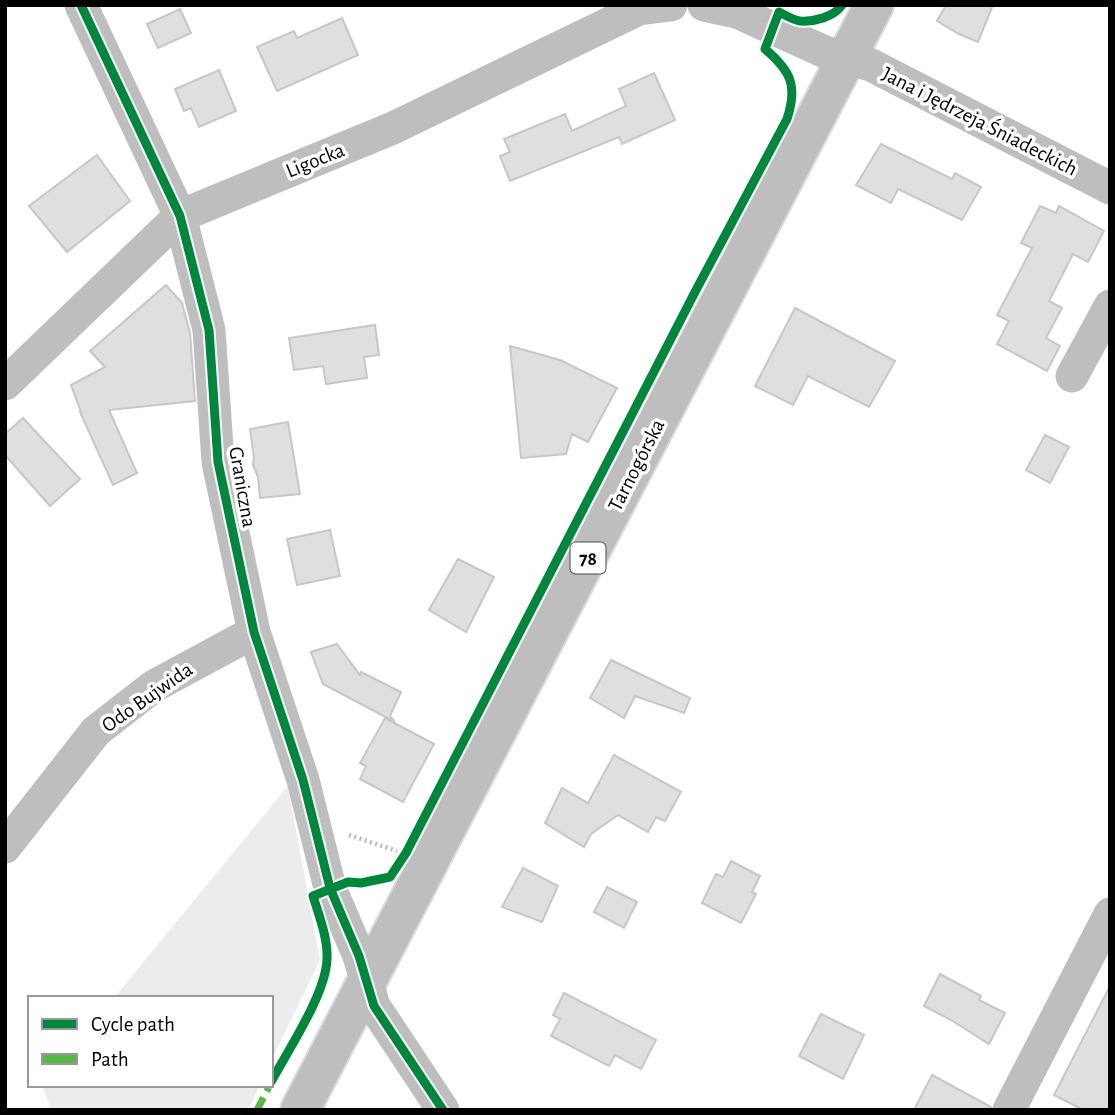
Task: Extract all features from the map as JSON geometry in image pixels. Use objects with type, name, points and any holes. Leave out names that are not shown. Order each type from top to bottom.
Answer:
[{"type":"main road","name":"Tarnogórska","points":[[300,1110],[874,5]]},
{"type":"street","name":"Graniczna","points":[[81,5],[180,216],[209,330],[218,462],[254,632],[303,780],[330,888],[359,956],[374,1006],[443,1110]]},
{"type":"street","name":"Ligocka","points":[[5,384],[180,216],[393,128],[639,9],[671,5]]},
{"type":"street","points":[[704,5],[737,12],[825,52],[848,58]]},
{"type":"street","name":"Jana i Jędrzeja Śniadeckich","points":[[848,58],[871,65],[1110,188]]},
{"type":"street","points":[[1072,376],[1110,306]]},
{"type":"street","name":"Odo Bujwida","points":[[5,847],[96,731],[154,686],[254,632]]},
{"type":"street","points":[[1009,1110],[1110,914]]},
{"type":"shaded area","points":[[288,786],[320,960],[273,1057],[273,996],[116,996]]},
{"type":"shaded area","points":[[43,1087],[259,1087],[248,1110],[51,1110]]},
{"type":"building","points":[[946,5],[993,5],[978,42],[937,21]]},
{"type":"building","points":[[180,9],[191,33],[158,48],[147,24]]},
{"type":"building","points":[[342,18],[358,55],[277,91],[257,47],[294,31],[297,38]]},
{"type":"building","points":[[219,70],[236,111],[199,127],[191,108],[184,111],[175,89]]},
{"type":"building","points":[[654,73],[675,120],[622,144],[619,137],[510,181],[500,156],[510,152],[504,139],[565,114],[572,131],[626,106],[619,89]]},
{"type":"building","points":[[881,144],[952,179],[955,173],[981,187],[962,220],[898,189],[891,203],[856,185]]},
{"type":"building","points":[[97,155],[130,201],[67,252],[29,206]]},
{"type":"building","points":[[1040,206],[1056,213],[1059,206],[1104,231],[1088,262],[1073,254],[1049,301],[1062,308],[1046,338],[1060,346],[1047,371],[997,344],[1009,321],[997,315],[1032,248],[1021,243]]},
{"type":"building","points":[[166,285],[182,303],[190,333],[195,401],[109,410],[137,473],[113,485],[80,412],[71,385],[105,367],[90,351]]},
{"type":"building","points":[[795,308],[895,361],[869,407],[808,376],[793,405],[755,386]]},
{"type":"building","points":[[375,325],[379,355],[364,357],[367,378],[326,384],[323,366],[294,370],[289,338]]},
{"type":"building","points":[[510,346],[560,360],[617,388],[588,442],[572,434],[566,454],[521,458]]},
{"type":"building","points":[[23,418],[80,479],[50,506],[5,455],[5,434]]},
{"type":"building","points":[[288,422],[300,494],[260,498],[258,477],[253,465],[250,429]]},
{"type":"building","points":[[1045,435],[1069,447],[1050,483],[1026,470]]},
{"type":"building","points":[[330,530],[340,576],[297,585],[287,539]]},
{"type":"building","points":[[458,559],[494,577],[466,632],[429,610]]},
{"type":"building","points":[[337,644],[360,675],[361,672],[401,692],[390,716],[395,722],[323,684],[311,652]]},
{"type":"building","points":[[611,660],[690,698],[684,713],[635,696],[624,718],[590,698]]},
{"type":"building","points":[[385,718],[434,744],[403,802],[360,779],[366,766],[360,763]]},
{"type":"building","points":[[614,755],[681,792],[665,821],[656,817],[648,832],[618,815],[591,834],[584,847],[545,823],[562,788],[588,803]]},
{"type":"building","points":[[731,861],[760,876],[752,892],[756,894],[741,923],[702,903],[716,874],[723,877]]},
{"type":"building","points":[[523,868],[558,886],[542,922],[502,907]]},
{"type":"building","points":[[607,887],[637,902],[624,928],[594,912]]},
{"type":"building","points":[[940,974],[981,996],[979,1000],[1005,1013],[989,1044],[924,1006]]},
{"type":"building","points":[[1110,986],[1110,1110],[1083,1110],[1054,1095]]},
{"type":"building","points":[[564,993],[656,1040],[641,1069],[615,1055],[609,1066],[551,1036],[560,1019],[553,1015]]},
{"type":"building","points":[[821,1014],[864,1035],[843,1079],[799,1056]]},
{"type":"building","points":[[932,1075],[991,1107],[990,1110],[914,1110]]},
{"type":"marked path","points":[[257,1110],[269,1087]]},
{"type":"cycle path","points":[[81,5],[180,216],[209,330],[218,462],[254,632],[303,780],[330,888],[359,956],[374,1006],[443,1110]]},
{"type":"cycle path","points":[[273,1078],[313,1005],[325,973],[326,943],[313,896],[348,882],[361,883],[390,877],[406,853],[787,119],[792,97],[790,80],[781,65],[765,49],[779,12],[797,20],[811,21],[829,16],[842,5]]}]
